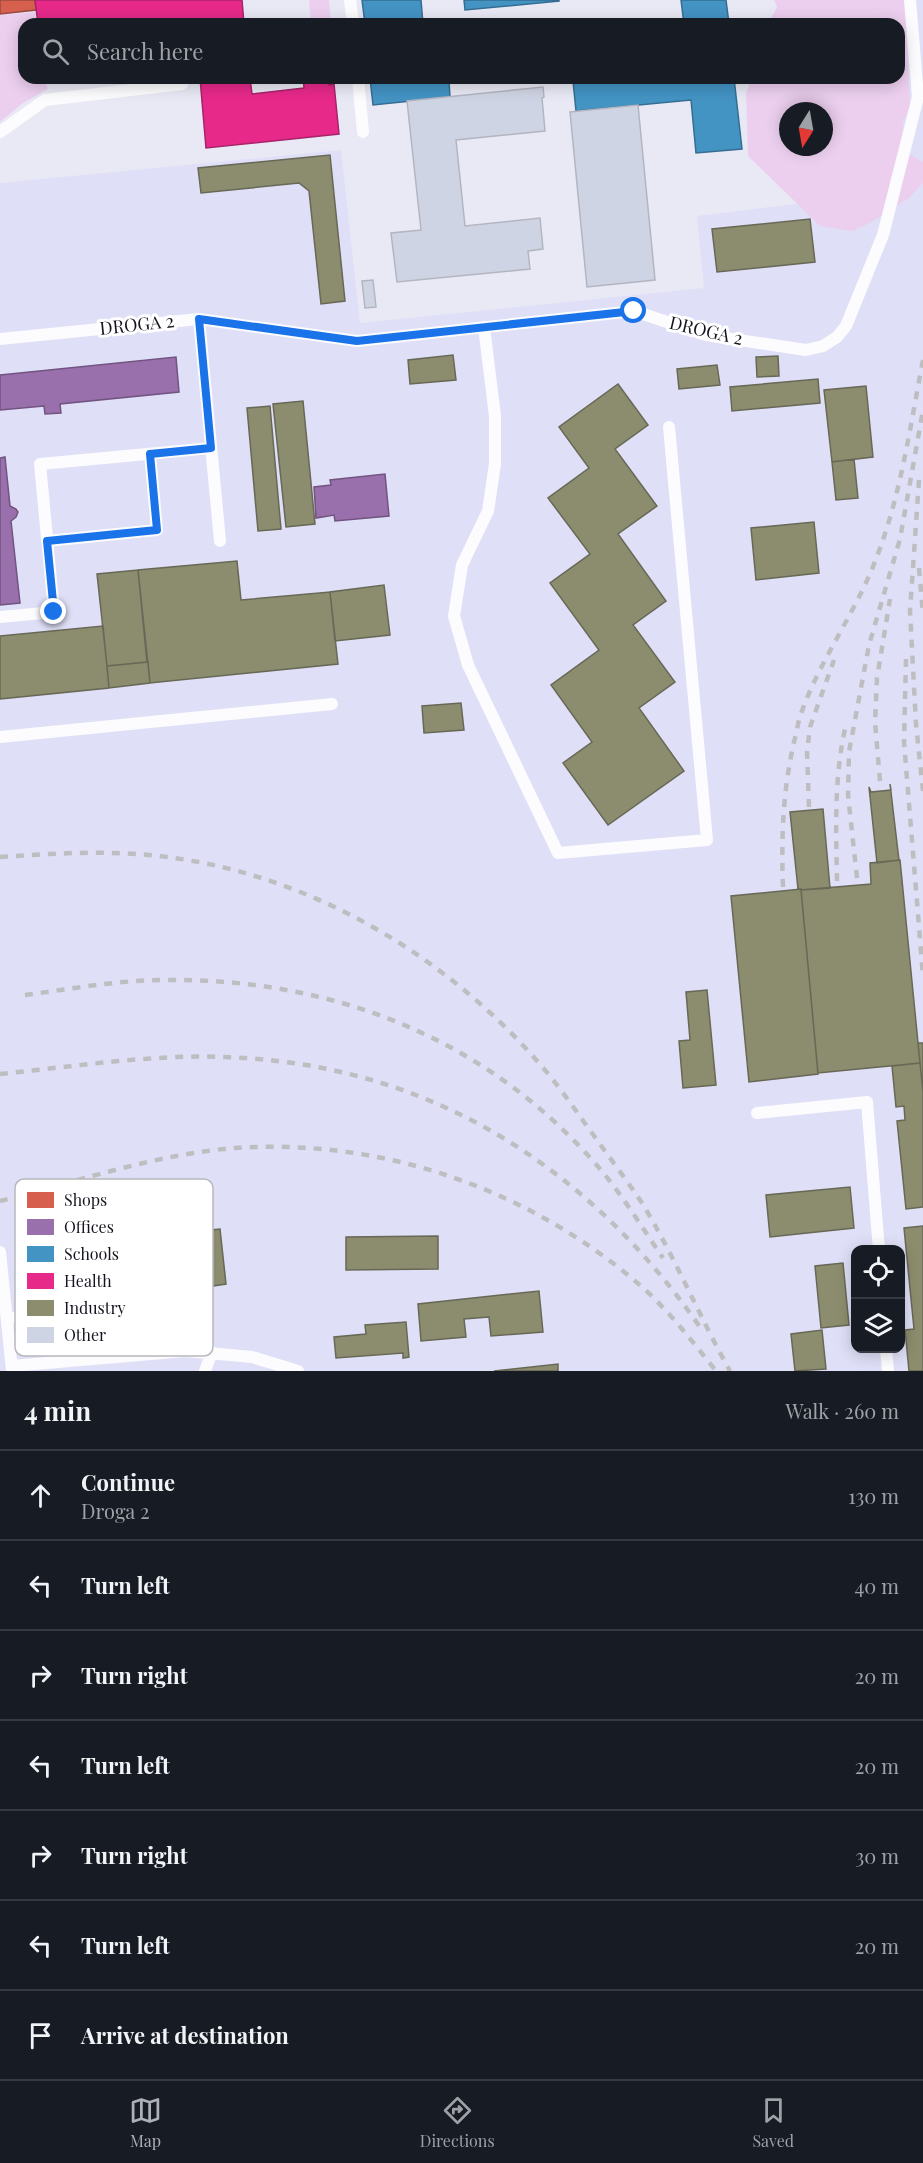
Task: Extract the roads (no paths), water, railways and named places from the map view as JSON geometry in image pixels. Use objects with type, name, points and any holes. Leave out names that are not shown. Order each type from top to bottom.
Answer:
[{"type":"lane","points":[[350,0],[352,18]]},
{"type":"lane","name":"DROGA 2","points":[[0,339],[199,319],[357,341],[634,311],[706,334],[806,350],[823,346],[837,337],[846,326],[883,236],[918,97],[910,0]]},
{"type":"lane","points":[[0,132],[45,100],[182,84]]},
{"type":"lane","points":[[359,84],[363,132]]},
{"type":"lane","points":[[199,319],[220,541]]},
{"type":"lane","points":[[484,327],[495,416],[495,464],[488,511],[462,565],[454,616],[468,665],[558,853],[707,840],[669,427]]},
{"type":"lane","points":[[0,617],[54,612],[40,464],[211,448]]},
{"type":"lane","points":[[47,541],[157,530],[150,454]]},
{"type":"lane","points":[[0,737],[332,704]]},
{"type":"lane","points":[[757,1113],[867,1102],[879,1245]]},
{"type":"lane","points":[[0,1252],[12,1369],[128,1356]]},
{"type":"lane","points":[[7,1318],[15,1318]]},
{"type":"lane","points":[[213,1352],[252,1357],[297,1371]]},
{"type":"lane","points":[[886,1353],[888,1371]]},
{"type":"lane","points":[[70,1356],[71,1361]]},
{"type":"lane","points":[[205,1371],[211,1356]]},
{"type":"railway","points":[[783,887],[782,850],[785,796],[799,718],[819,672],[868,579],[885,535],[904,461],[923,360]]},
{"type":"railway","points":[[857,878],[848,795],[849,752],[869,645],[900,539],[923,410]]},
{"type":"railway","points":[[919,480],[910,611],[916,724],[923,791]]},
{"type":"railway","points":[[919,568],[923,614]]},
{"type":"railway","points":[[880,781],[875,722],[877,678],[890,599]]},
{"type":"railway","points":[[906,659],[904,742],[923,976]]},
{"type":"railway","points":[[809,807],[807,752],[810,727],[834,660]]},
{"type":"railway","points":[[837,881],[837,785],[845,729]]},
{"type":"railway","points":[[0,857],[102,853],[136,854],[194,861],[250,875],[305,894],[358,919],[408,949],[455,983],[499,1021],[562,1091],[642,1203],[730,1371]]},
{"type":"railway","points":[[25,995],[130,981],[228,982],[289,990],[348,1005],[404,1025],[458,1052],[509,1084],[556,1123],[608,1179],[663,1258]]},
{"type":"railway","points":[[0,1074],[152,1058],[214,1057],[244,1058],[315,1067],[382,1083],[446,1108],[505,1139],[561,1178],[612,1223],[659,1273],[702,1330]]},
{"type":"railway","points":[[82,1179],[146,1162],[205,1151],[290,1147],[345,1152],[399,1162],[452,1177],[502,1197],[551,1222],[597,1252],[641,1286],[680,1327],[716,1371]]},
{"type":"railway","points":[[0,1201],[15,1197]]}]
